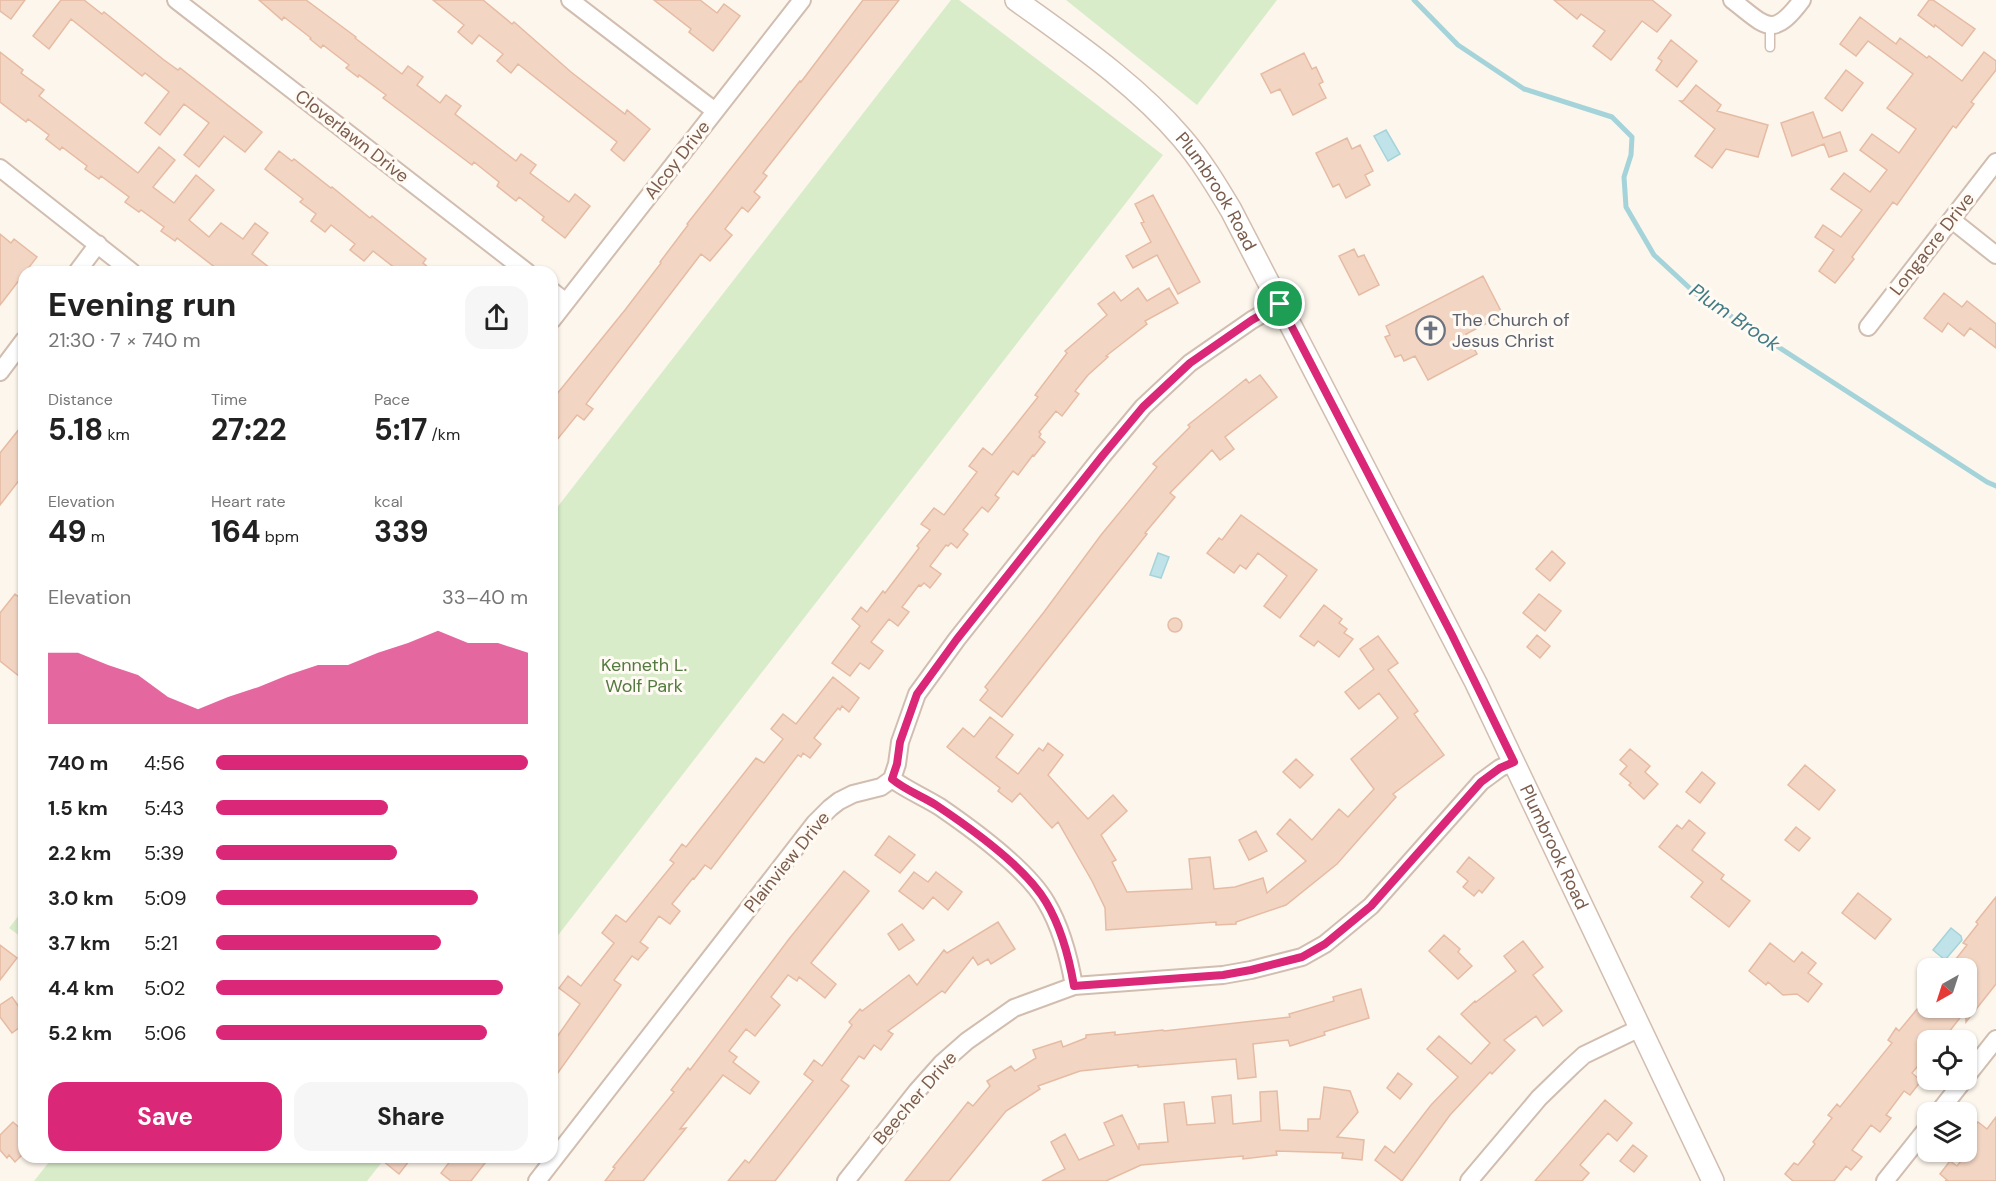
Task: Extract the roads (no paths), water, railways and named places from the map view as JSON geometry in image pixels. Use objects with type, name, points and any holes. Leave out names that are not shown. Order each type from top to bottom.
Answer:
[{"type":"street","name":"Cloverlawn Drive","points":[[176,0],[519,266]]},
{"type":"street","points":[[570,0],[715,111]]},
{"type":"street","name":"Alcoy Drive","points":[[558,312],[802,0]]},
{"type":"street","name":"Plumbrook Road","points":[[1016,0],[1136,91],[1182,138],[1231,210],[1452,635],[1713,1181]]},
{"type":"street","points":[[1732,0],[1758,20],[1770,25],[1783,22],[1802,0]]},
{"type":"street","name":"Longacre Drive","points":[[1868,327],[1996,162]]},
{"type":"street","points":[[0,168],[125,266]]},
{"type":"street","points":[[1952,219],[1996,255]]},
{"type":"street","points":[[82,266],[98,244]]},
{"type":"street","points":[[558,296],[566,302]]},
{"type":"street","points":[[1074,986],[1071,966],[1058,928],[1046,902],[1034,886],[1007,860],[954,817],[892,779],[900,742],[917,694],[964,630],[1143,407],[1175,376],[1244,325],[1280,304]]},
{"type":"street","points":[[0,372],[18,348]]},
{"type":"street","name":"Beecher Drive","points":[[846,1181],[917,1090],[942,1063],[966,1041],[1014,1008],[1074,986],[1223,975],[1302,957],[1325,944],[1371,906],[1481,782],[1500,768],[1514,762]]},
{"type":"street","name":"Plainview Drive","points":[[558,1154],[815,823],[839,801],[853,794],[881,787],[892,779]]},
{"type":"street","points":[[1469,1181],[1547,1090],[1584,1055],[1640,1028]]},
{"type":"street","points":[[1977,1064],[1996,1040]]},
{"type":"street","points":[[1947,1102],[1956,1090]]},
{"type":"street","points":[[1885,1181],[1917,1141]]},
{"type":"street","name":"Plainview Drive","points":[[537,1181],[551,1163]]},
{"type":"lane","points":[[1770,25],[1770,47]]},
{"type":"water","points":[[1386,130],[1400,154],[1388,161],[1374,136]]},
{"type":"water","points":[[1158,553],[1169,557],[1161,578],[1150,575]]},
{"type":"water","points":[[1951,928],[1961,936],[1962,940],[1947,958],[1943,958],[1933,950]]},
{"type":"waterway","name":"Plum Brook","points":[[1414,0],[1458,45],[1524,89],[1612,117],[1632,137],[1631,155],[1624,177],[1626,207],[1654,255],[1695,293],[1996,486]]},
{"type":"place","name":"The Church of Jesus Christ","points":[[1431,330]]},
{"type":"park label","name":"Kenneth L. Wolf Park","points":[[644,675]]}]
